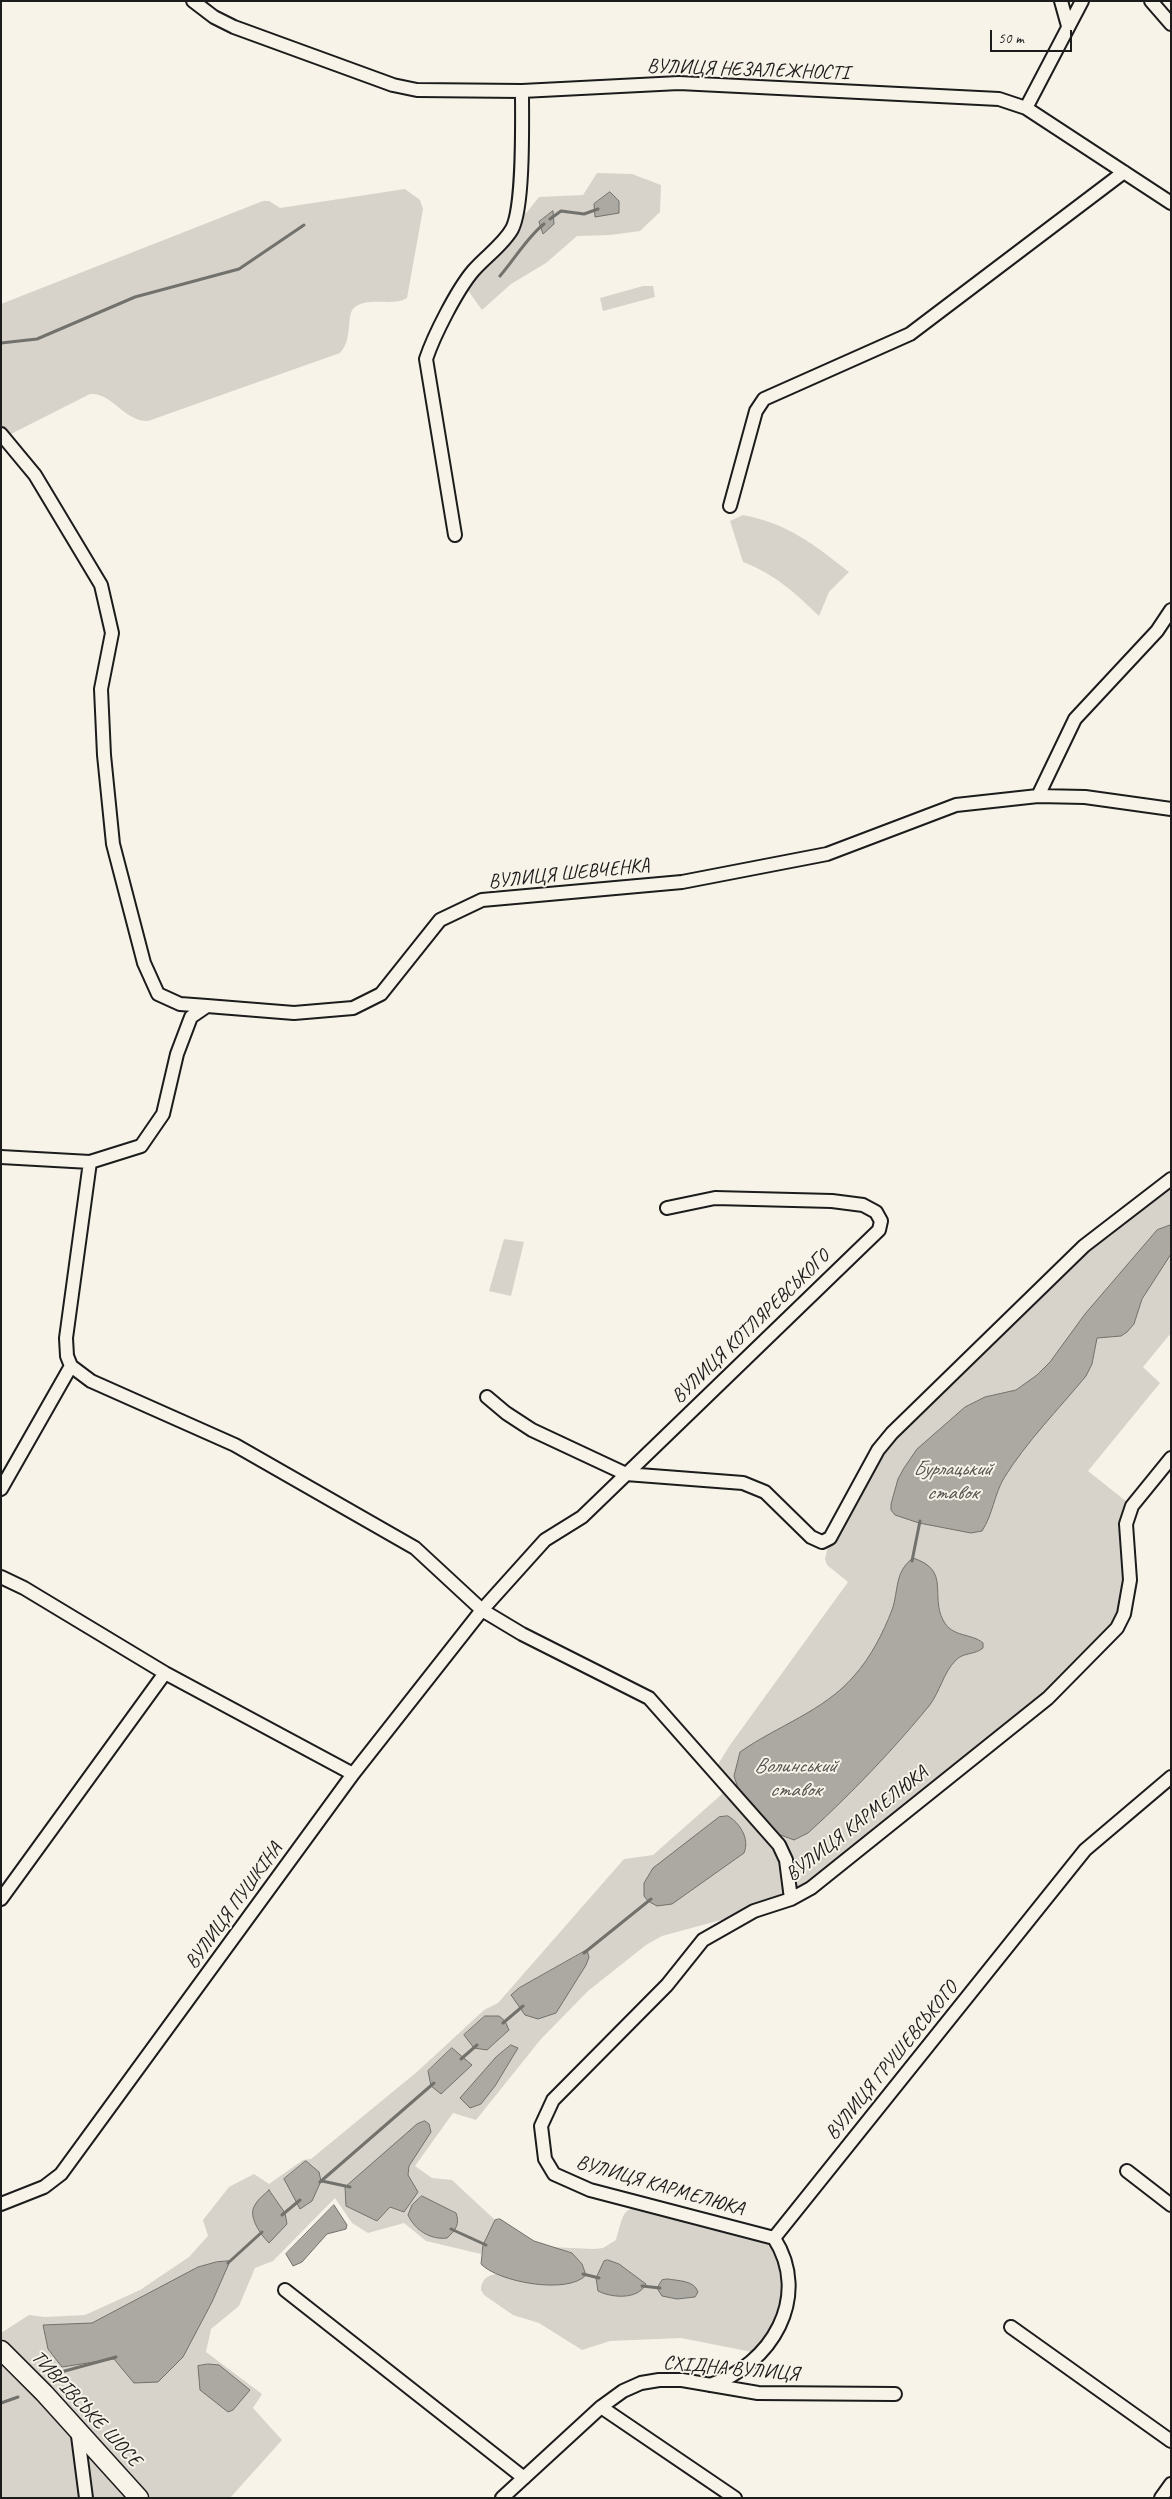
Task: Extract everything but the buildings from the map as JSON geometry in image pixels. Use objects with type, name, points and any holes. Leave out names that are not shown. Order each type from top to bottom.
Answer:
[{"type":"main road","name":"ТИВРІВСЬКЕ ШОСЕ","points":[[1,2350],[77,2428],[139,2498]]},
{"type":"street","name":"ВУЛИЦЯ НЕЗАЛЕЖНОСТІ","points":[[193,1],[234,27],[393,85],[417,90],[522,92],[679,82],[999,99],[1026,108],[1171,203]]},
{"type":"street","points":[[1061,1],[1068,26]]},
{"type":"street","points":[[1026,108],[1082,1]]},
{"type":"street","points":[[1151,1],[1171,24]]},
{"type":"street","points":[[455,535],[426,359],[432,339],[472,272],[512,230],[517,218],[522,92]]},
{"type":"street","points":[[730,506],[756,412],[764,399],[910,334],[1124,172]]},
{"type":"street","name":"ВУЛИЦЯ ШЕВЧЕНКА","points":[[1,434],[35,474],[101,585],[112,633],[101,689],[104,755],[113,844],[144,964],[158,994],[180,1004],[294,1013],[353,1008],[381,994],[440,920],[482,900],[702,878],[827,854],[956,805],[1038,796],[1085,797],[1171,809]]},
{"type":"street","points":[[1038,796],[1075,719],[1157,631],[1171,610]]},
{"type":"street","points":[[1,1157],[90,1162],[141,1146],[163,1114],[177,1054],[191,1017],[208,1006]]},
{"type":"street","points":[[90,1162],[66,1338],[67,1356],[71,1366],[91,1381],[235,1445],[415,1548],[482,1610],[522,1634],[649,1698],[779,1845],[786,1860],[791,1899]]},
{"type":"street","points":[[487,1397],[506,1413],[532,1430],[626,1474],[743,1483],[765,1492],[811,1537],[822,1542],[830,1538],[878,1450],[892,1433],[1084,1246],[1171,1179]]},
{"type":"street","name":"ВУЛИЦЯ КОТЛЯРЕВСЬКОГО","points":[[482,1610],[545,1540],[582,1518],[879,1230],[881,1221],[876,1212],[864,1206],[832,1201],[715,1198],[667,1208]]},
{"type":"street","points":[[1,1489],[71,1366]]},
{"type":"street","name":"ВУЛИЦЯ КАРМЕЛЮКА","points":[[774,2238],[590,2190],[554,2174],[544,2159],[541,2126],[552,2100],[667,1985],[703,1940],[754,1911],[791,1899],[811,1888],[1048,1698],[1118,1628],[1124,1614],[1130,1580],[1126,1524],[1128,1515],[1132,1506],[1171,1458]]},
{"type":"street","points":[[1,1577],[24,1588],[165,1673],[353,1774]]},
{"type":"street","name":"ВУЛИЦЯ ПУШКІНА","points":[[1,2204],[44,2187],[61,2174],[353,1774],[482,1610]]},
{"type":"street","points":[[1,1899],[165,1673]]},
{"type":"street","name":"ВУЛИЦЯ ГРУШЕВСЬКОГО","points":[[774,2238],[1085,1850],[1171,1777]]},
{"type":"street","points":[[1127,2171],[1171,2205]]},
{"type":"street","points":[[710,2385],[726,2380],[753,2361],[769,2342],[782,2320],[789,2295],[789,2281],[783,2252],[774,2238]]},
{"type":"street","points":[[285,2290],[524,2478]]},
{"type":"street","points":[[1011,2327],[1171,2441]]},
{"type":"street","name":"СХІДНА ВУЛИЦЯ","points":[[502,2498],[601,2407],[623,2391],[641,2383],[667,2380],[758,2393],[895,2394]]},
{"type":"street","points":[[601,2407],[735,2498]]},
{"type":"street","points":[[77,2428],[86,2498]]},
{"type":"street","points":[[1161,2498],[1171,2484]]},
{"type":"shaded area","points":[[597,173],[632,174],[661,185],[660,212],[640,231],[610,235],[577,236],[546,263],[511,284],[482,310],[467,289],[504,244],[510,218],[527,212],[539,197],[583,195]]},
{"type":"shaded area","points":[[405,189],[420,200],[423,209],[407,298],[395,302],[367,302],[355,307],[350,315],[347,340],[340,353],[148,421],[131,417],[105,397],[90,394],[1,439],[1,304],[263,201],[269,201],[280,208]]},
{"type":"shaded area","points":[[643,286],[653,286],[655,297],[603,311],[600,298]]},
{"type":"shaded area","points":[[743,515],[787,529],[812,544],[849,572],[829,592],[819,616],[784,585],[755,567],[743,562],[730,521]]},
{"type":"shaded area","points":[[1171,1179],[1171,1333],[1143,1367],[1160,1383],[1088,1471],[1132,1506],[1128,1599],[1105,1642],[811,1888],[754,1911],[662,1936],[646,1945],[588,1991],[541,2039],[476,2120],[453,2113],[415,2166],[432,2178],[452,2180],[495,2220],[481,2254],[426,2241],[404,2223],[368,2233],[352,2223],[335,2198],[273,2261],[255,2268],[239,2306],[211,2329],[206,2352],[262,2394],[253,2408],[282,2440],[230,2498],[1,2498],[1,2333],[29,2315],[45,2317],[85,2315],[140,2290],[189,2257],[208,2236],[203,2220],[229,2187],[254,2174],[269,2184],[303,2160],[311,2159],[418,2071],[484,2010],[498,2003],[624,1859],[653,1855],[722,1794],[714,1771],[730,1745],[848,1582],[827,1565],[825,1559],[830,1538],[878,1450],[1084,1246]]},
{"type":"shaded area","points":[[504,1239],[524,1242],[511,1296],[489,1291]]},
{"type":"shaded area","points":[[657,2207],[774,2238],[789,2281],[775,2334],[752,2352],[681,2338],[610,2341],[582,2350],[539,2323],[513,2315],[484,2295],[481,2290],[485,2279],[495,2274],[569,2279],[582,2264],[572,2253],[549,2247],[603,2248],[616,2240],[624,2215],[627,2212],[637,2208]]},
{"type":"water","points":[[610,192],[619,201],[619,213],[595,217],[594,204]]},
{"type":"water","points":[[553,211],[554,224],[543,234],[539,222]]},
{"type":"water","name":"Бурлацький ставок","points":[[1171,1225],[1171,1254],[1142,1299],[1134,1324],[1121,1336],[1097,1338],[1092,1364],[1086,1376],[1013,1464],[1001,1484],[989,1518],[982,1531],[971,1533],[919,1523],[895,1515],[891,1510],[891,1504],[898,1479],[917,1449],[965,1407],[985,1397],[1016,1390],[1037,1375],[1050,1362],[1085,1314],[1157,1230]]},
{"type":"water","name":"Волинський ставок","points":[[913,1558],[925,1563],[936,1576],[940,1611],[947,1626],[957,1633],[983,1643],[983,1648],[977,1652],[959,1657],[956,1660],[948,1671],[933,1701],[915,1723],[871,1772],[808,1833],[794,1840],[778,1834],[738,1788],[734,1776],[740,1752],[815,1709],[854,1676],[866,1661],[881,1636],[892,1610],[900,1575],[907,1563]]},
{"type":"water","points":[[728,1816],[743,1832],[746,1842],[744,1853],[672,1904],[657,1906],[648,1901],[644,1896],[644,1883],[653,1868],[719,1817]]},
{"type":"water","points":[[587,1950],[589,1957],[586,1965],[556,2013],[538,2019],[525,2015],[511,1995],[519,1988]]},
{"type":"water","points":[[485,2016],[499,2016],[505,2021],[509,2030],[487,2050],[474,2048],[464,2035]]},
{"type":"water","points":[[511,2045],[518,2048],[495,2086],[481,2104],[470,2108],[460,2098],[496,2057]]},
{"type":"water","points":[[452,2048],[472,2065],[441,2094],[431,2086],[428,2071]]},
{"type":"water","points":[[425,2121],[429,2124],[431,2132],[409,2166],[408,2175],[418,2192],[404,2212],[390,2207],[377,2221],[346,2206],[345,2187],[417,2124]]},
{"type":"water","points":[[306,2161],[319,2172],[321,2181],[312,2201],[300,2209],[284,2179]]},
{"type":"water","points":[[269,2190],[285,2213],[287,2224],[269,2243],[254,2220],[253,2209],[259,2199]]},
{"type":"water","points":[[422,2196],[456,2213],[458,2220],[456,2227],[447,2238],[429,2236],[415,2225],[408,2215],[412,2205]]},
{"type":"water","points":[[334,2205],[347,2225],[346,2229],[327,2234],[302,2262],[293,2266],[286,2254]]},
{"type":"water","points":[[500,2219],[534,2241],[572,2253],[582,2264],[586,2275],[577,2281],[549,2285],[517,2281],[490,2270],[481,2264],[483,2245],[495,2220]]},
{"type":"water","points":[[608,2260],[619,2264],[646,2284],[637,2293],[631,2295],[617,2296],[598,2291],[596,2278],[604,2261]]},
{"type":"water","points":[[230,2261],[212,2302],[183,2357],[158,2382],[134,2383],[114,2359],[62,2367],[48,2349],[43,2325],[92,2323],[198,2267],[216,2262]]},
{"type":"water","points":[[668,2279],[689,2283],[698,2292],[695,2297],[677,2299],[662,2296],[657,2288],[662,2280]]},
{"type":"water","points":[[208,2364],[219,2365],[250,2390],[233,2410],[228,2412],[200,2390],[198,2366]]},
{"type":"waterway","points":[[550,219],[561,211],[584,214],[598,209]]},
{"type":"waterway","points":[[500,276],[544,224]]},
{"type":"waterway","points":[[1,343],[37,339],[135,297],[239,269],[304,225]]},
{"type":"waterway","points":[[912,1561],[920,1521]]},
{"type":"waterway","points":[[584,1953],[651,1899]]},
{"type":"waterway","points":[[503,2023],[523,2006]]},
{"type":"waterway","points":[[461,2059],[477,2045]]},
{"type":"waterway","points":[[320,2182],[434,2083]]},
{"type":"waterway","points":[[322,2181],[350,2187]]},
{"type":"waterway","points":[[282,2215],[300,2200]]},
{"type":"waterway","points":[[451,2229],[486,2245]]},
{"type":"waterway","points":[[228,2263],[262,2232]]},
{"type":"waterway","points":[[583,2274],[599,2278]]},
{"type":"waterway","points":[[642,2286],[660,2288]]},
{"type":"waterway","points":[[50,2375],[116,2357]]},
{"type":"waterway","points":[[1,2403],[18,2397]]}]
